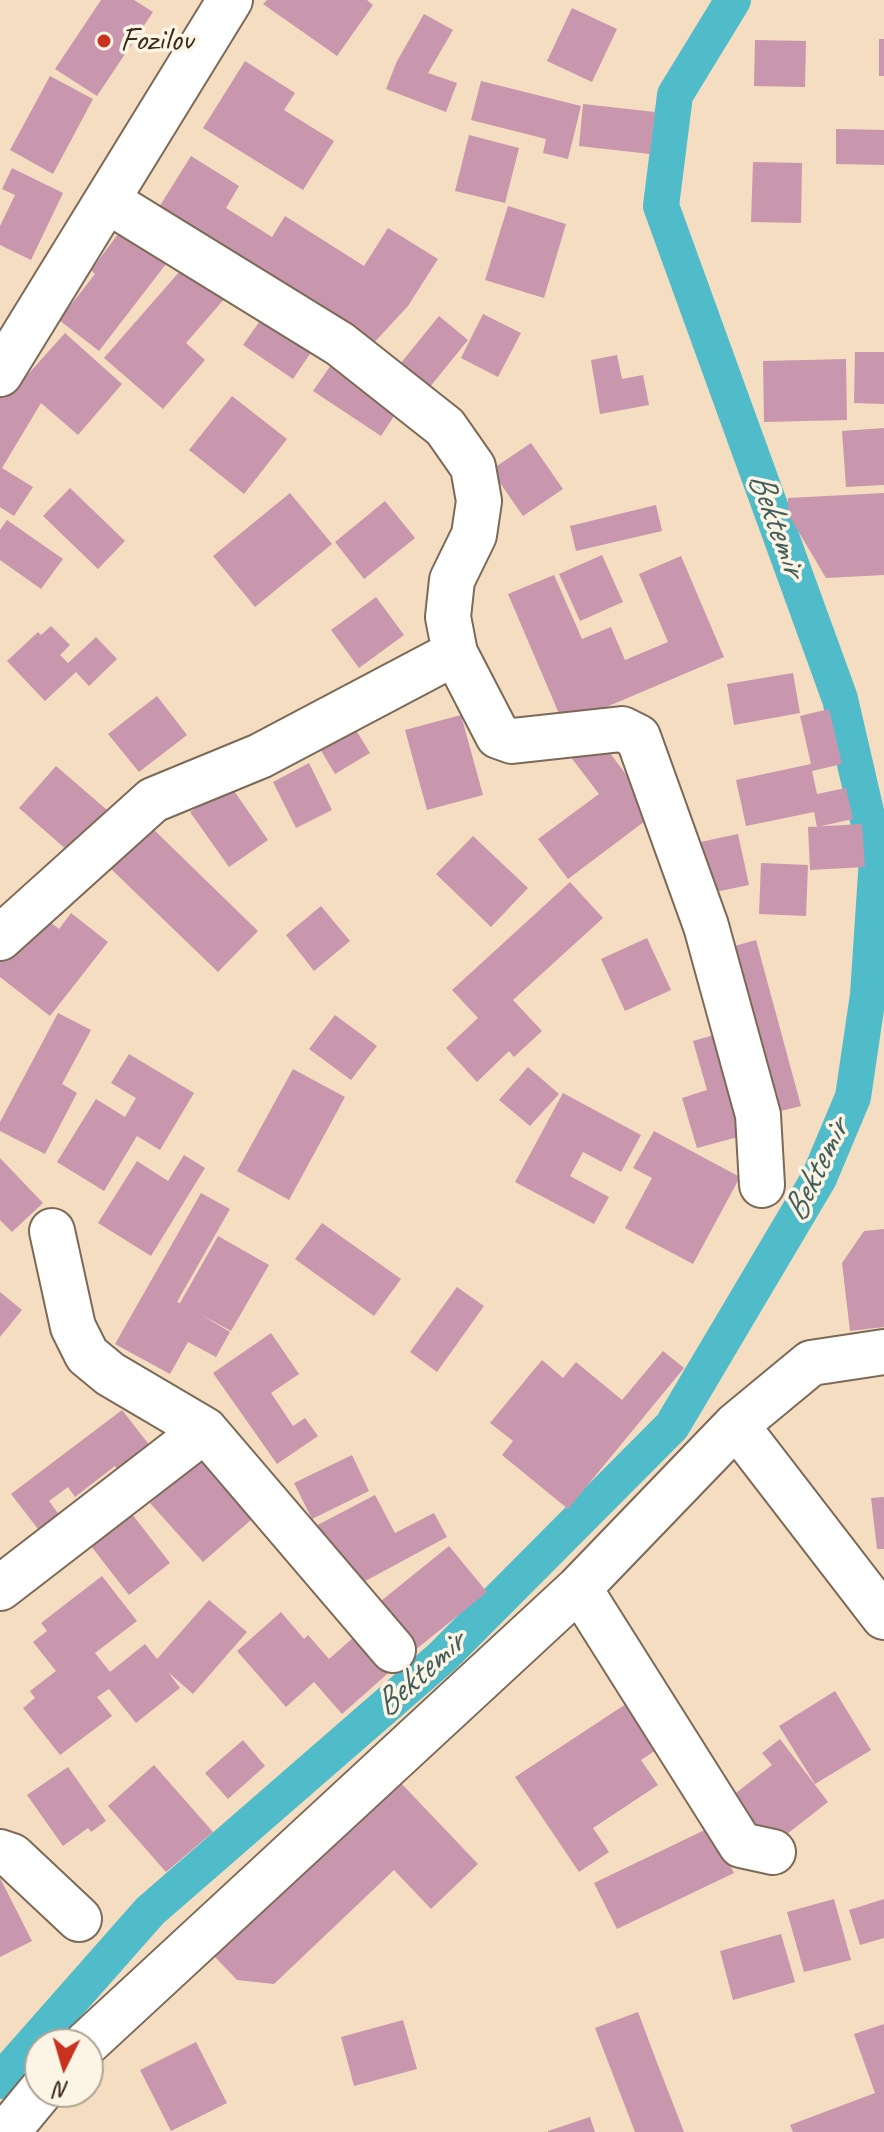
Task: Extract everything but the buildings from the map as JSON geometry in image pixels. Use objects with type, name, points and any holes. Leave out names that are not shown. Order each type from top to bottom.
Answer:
[{"type":"street","points":[[0,374],[230,0]]},
{"type":"street","points":[[108,201],[340,344],[445,427],[473,467],[479,501],[474,535],[452,580],[448,617],[455,653],[498,736],[512,741],[529,741],[622,729],[638,737],[710,941],[758,1115],[762,1185]]},
{"type":"street","points":[[0,938],[153,800],[260,756],[455,653]]},
{"type":"street","points":[[52,1231],[73,1327],[87,1355],[110,1374],[205,1430],[393,1650]]},
{"type":"street","points":[[103,2028],[579,1588],[736,1425],[811,1363],[884,1352]]},
{"type":"street","points":[[736,1425],[884,1617]]},
{"type":"street","points":[[0,1588],[205,1430]]},
{"type":"street","points":[[579,1588],[734,1836],[741,1845],[773,1852]]},
{"type":"street","points":[[0,1852],[12,1856],[79,1919]]},
{"type":"street","points":[[7,2132],[27,2108]]},
{"type":"waterway","name":"Bektemir","points":[[0,2081],[150,1911],[442,1657],[672,1426],[819,1178],[853,1097],[868,995],[877,859],[840,699],[661,206],[675,95],[733,0]]},
{"type":"place","name":"Fozilov","points":[[104,41]]}]
